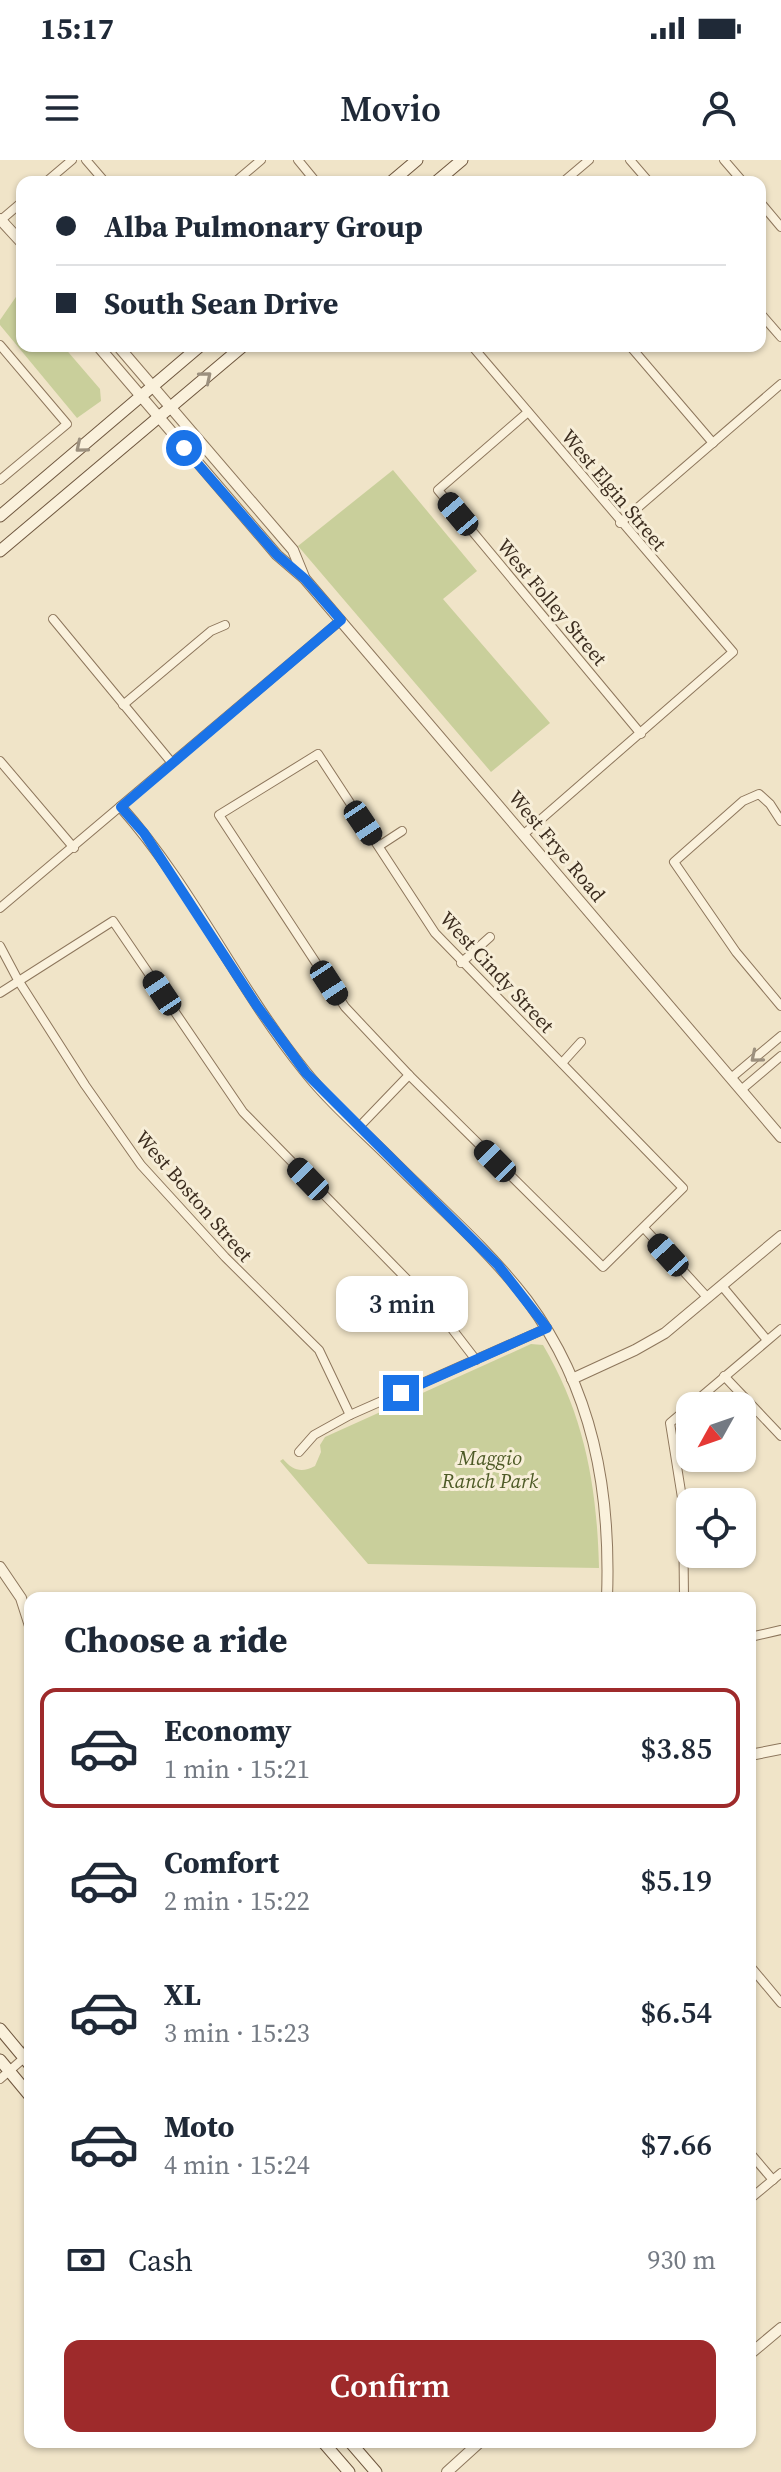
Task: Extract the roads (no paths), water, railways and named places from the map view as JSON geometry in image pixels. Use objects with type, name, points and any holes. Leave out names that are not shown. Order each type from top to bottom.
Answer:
[{"type":"main road","points":[[398,176],[417,160]]},
{"type":"main road","points":[[443,176],[462,160]]},
{"type":"main road","points":[[0,516],[193,352]]},
{"type":"main road","points":[[0,551],[236,352]]},
{"type":"main road","points":[[0,2029],[18,2066]]},
{"type":"main road","points":[[0,2060],[18,2066]]},
{"type":"main road","points":[[328,2448],[349,2472]]},
{"type":"main road","points":[[355,2448],[376,2472]]},
{"type":"street","points":[[53,176],[72,160]]},
{"type":"street","points":[[86,160],[100,176]]},
{"type":"street","points":[[242,176],[261,160]]},
{"type":"street","points":[[298,160],[311,176]]},
{"type":"street","points":[[570,176],[589,160]]},
{"type":"street","points":[[630,160],[644,176]]},
{"type":"street","points":[[724,160],[738,176]]},
{"type":"street","points":[[16,207],[0,220],[16,238]]},
{"type":"street","points":[[766,209],[781,227]]},
{"type":"street","points":[[766,320],[781,337]]},
{"type":"street","points":[[0,345],[67,424],[0,480]]},
{"type":"street","name":"West Frye Road","points":[[103,352],[277,555],[305,579],[341,620],[781,1137]]},
{"type":"street","name":"West Frye Road","points":[[123,352],[293,550],[305,579]]},
{"type":"street","name":"West Elgin Street","points":[[477,352],[733,652],[641,734]]},
{"type":"street","points":[[635,352],[713,443]]},
{"type":"street","points":[[620,523],[781,384]]},
{"type":"street","name":"West Folley Street","points":[[528,412],[438,490],[641,734]]},
{"type":"street","points":[[53,619],[172,763]]},
{"type":"street","points":[[0,908],[341,620]]},
{"type":"street","points":[[123,705],[211,631],[225,625]]},
{"type":"street","points":[[524,834],[641,734]]},
{"type":"street","name":"West Cindy Street","points":[[409,1075],[345,1007],[219,815],[318,754],[435,933],[683,1188],[644,1228]]},
{"type":"street","points":[[0,761],[74,848]]},
{"type":"street","points":[[781,821],[759,794],[743,801],[674,862],[736,952],[781,1006]]},
{"type":"street","points":[[121,807],[150,842],[306,1073],[498,1265],[547,1328],[572,1379],[591,1436],[605,1493],[609,1548],[607,1592]]},
{"type":"street","points":[[379,846],[402,831]]},
{"type":"street","points":[[0,993],[113,921],[243,1112],[439,1312],[476,1360]]},
{"type":"street","points":[[461,963],[490,937]]},
{"type":"street","name":"West Boston Street","points":[[0,946],[85,1085],[141,1165],[225,1257],[319,1350],[350,1415]]},
{"type":"street","points":[[731,1078],[781,1036]]},
{"type":"street","points":[[562,1063],[581,1042]]},
{"type":"street","points":[[741,1090],[781,1056]]},
{"type":"street","points":[[359,1127],[409,1075],[603,1267],[644,1228],[707,1297]]},
{"type":"street","points":[[572,1379],[665,1333],[781,1236]]},
{"type":"street","points":[[722,1286],[767,1340]]},
{"type":"street","points":[[299,1452],[314,1435],[350,1415],[547,1328]]},
{"type":"street","points":[[684,1592],[683,1504],[670,1423],[781,1329]]},
{"type":"street","points":[[724,1376],[781,1436]]},
{"type":"street","points":[[0,1567],[24,1607]]},
{"type":"street","points":[[756,1636],[781,1630]]},
{"type":"street","points":[[756,1754],[781,1749]]},
{"type":"street","points":[[756,1973],[781,2003]]},
{"type":"street","points":[[756,2160],[773,2180]]},
{"type":"street","points":[[756,2194],[781,2173]]},
{"type":"street","points":[[756,2349],[781,2328]]},
{"type":"street","points":[[447,2472],[473,2448]]},
{"type":"park label","name":"Maggio Ranch Park","points":[[490,1470]]}]
